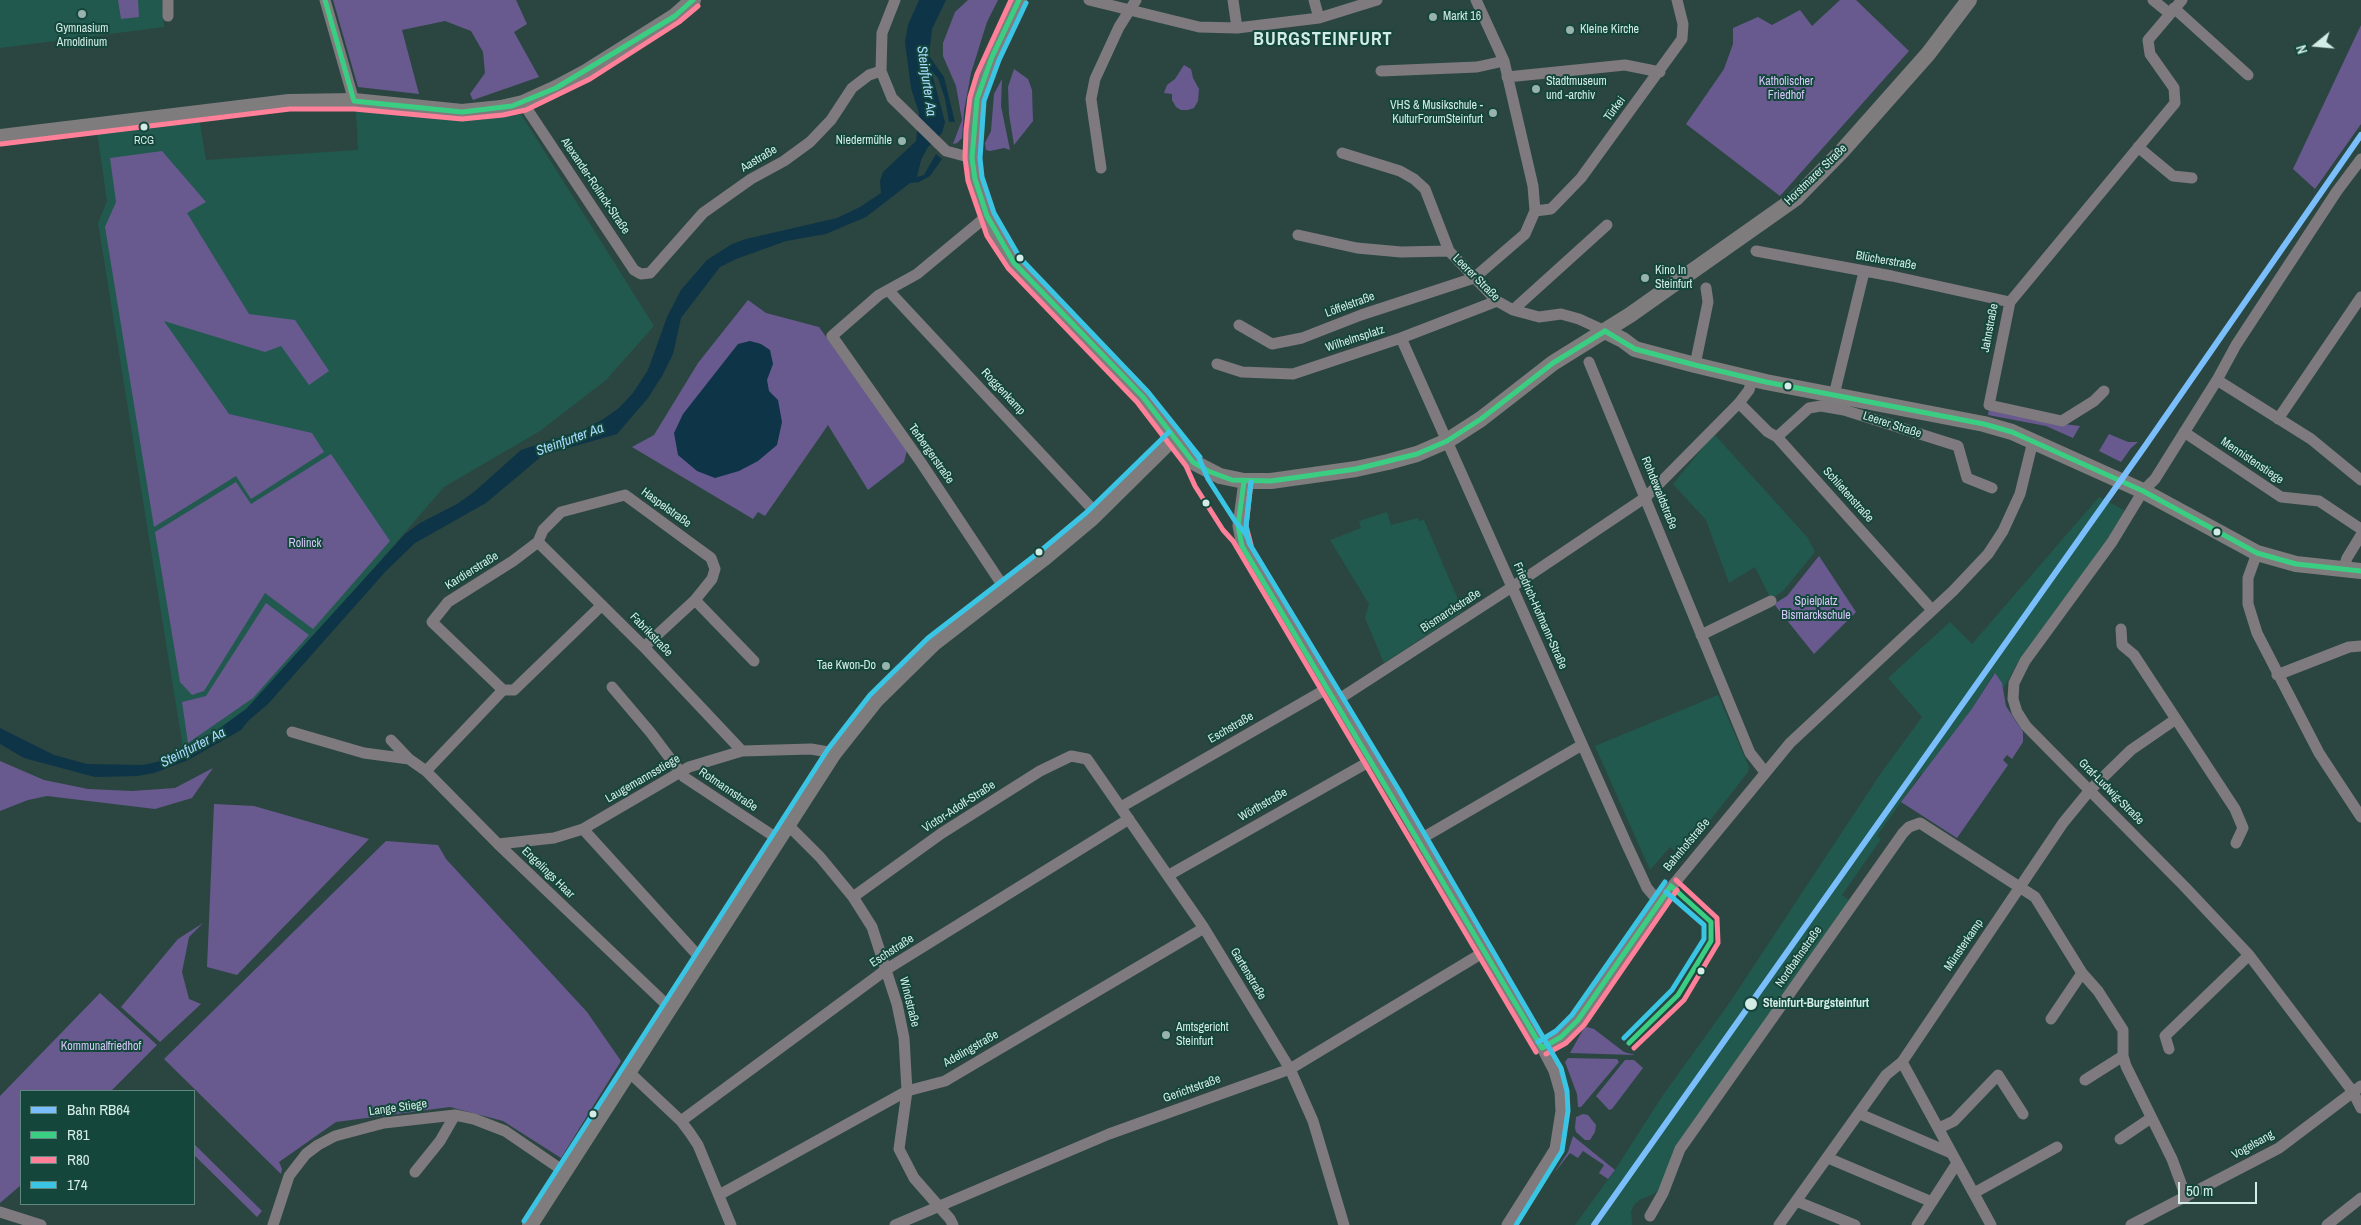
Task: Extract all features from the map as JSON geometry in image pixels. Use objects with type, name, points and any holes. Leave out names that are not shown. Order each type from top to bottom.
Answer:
[{"type":"main road","points":[[0,137],[290,102],[354,101],[462,112],[501,108],[524,103],[586,72],[675,16],[693,0]]},
{"type":"main road","name":"Horstmarer Straße","points":[[1018,0],[979,91],[973,131],[972,158],[975,179],[987,216],[1014,263],[1137,390],[1193,462],[1220,476],[1244,482],[1271,482],[1356,469],[1417,454],[1447,441],[1482,419],[1553,363],[1606,331],[1796,198],[1842,152],[1928,54],[1969,0]]},
{"type":"main road","name":"Leerer Straße","points":[[1606,331],[1623,340],[1635,350],[1695,365],[1752,379],[1984,424],[2032,441],[2143,491],[2257,552],[2296,564],[2361,571]]},
{"type":"main road","points":[[530,1225],[834,753],[889,685],[933,644],[1067,541],[1097,514],[1174,437]]},
{"type":"street","points":[[168,0],[168,16]]},
{"type":"street","points":[[325,0],[354,101]]},
{"type":"street","points":[[895,0],[882,33],[881,71],[892,98],[946,151],[972,158]]},
{"type":"street","points":[[1089,0],[1102,5],[1132,5],[1199,27],[1237,28],[1319,18],[1377,0]]},
{"type":"street","points":[[1233,0],[1237,28]]},
{"type":"street","points":[[1314,0],[1319,18]]},
{"type":"street","points":[[1474,278],[1525,234],[1535,211],[1534,186],[1504,61],[1476,0]]},
{"type":"street","name":"Türkei","points":[[1535,211],[1552,209],[1581,178],[1660,72],[1682,39],[1683,24],[1677,0]]},
{"type":"street","points":[[2153,0],[2175,7],[2248,75]]},
{"type":"street","points":[[1101,168],[1091,99],[1095,79],[1132,5]]},
{"type":"street","name":"Jahnstraße","points":[[2104,391],[2094,400],[2062,421],[1989,404],[2010,302],[2175,102],[2174,88],[2150,54],[2148,40],[2175,7]]},
{"type":"street","points":[[1382,71],[1460,68],[1504,61]]},
{"type":"street","points":[[1507,77],[1625,65],[1660,72]]},
{"type":"street","name":"Aastraße","points":[[650,273],[703,213],[751,179],[784,161],[810,142],[831,120],[852,88],[869,75],[881,71]]},
{"type":"street","name":"Alexander-Rolinck-Straße","points":[[524,103],[634,270],[641,274],[650,273]]},
{"type":"street","points":[[2138,147],[2173,176],[2192,178]]},
{"type":"street","name":"Leerer Straße","points":[[1342,153],[1400,171],[1414,179],[1425,189],[1449,251],[1497,301],[1513,310],[1539,317],[1561,314],[1579,318],[1606,331]]},
{"type":"street","name":"Graf-Ludwig-Straße","points":[[2361,159],[2337,191],[2236,345],[2217,380],[2155,479],[2143,491],[2112,542],[2039,640],[2017,675],[2013,691],[2014,705],[2021,720],[2249,955],[2357,1089],[2361,1108]]},
{"type":"street","points":[[888,290],[916,274],[987,216]]},
{"type":"street","points":[[1513,310],[1608,225]]},
{"type":"street","points":[[1298,235],[1375,250],[1401,252],[1449,251]]},
{"type":"street","name":"Blücherstraße","points":[[1756,251],[1892,276],[2010,302]]},
{"type":"street","points":[[1834,395],[1864,272]]},
{"type":"street","name":"Löffelstraße","points":[[1239,325],[1272,344],[1302,338],[1361,315],[1474,278]]},
{"type":"street","points":[[1695,365],[1708,302],[1706,288]]},
{"type":"street","name":"Terbergerstraße","points":[[888,290],[879,295],[832,336],[918,458],[1005,589]]},
{"type":"street","name":"Roggenkamp","points":[[888,290],[1097,514]]},
{"type":"street","points":[[2278,419],[2361,296]]},
{"type":"street","name":"Wilhelmsplatz","points":[[1217,364],[1242,372],[1292,374],[1401,338],[1497,301]]},
{"type":"street","name":"Friedrich-Hofmann-Straße","points":[[1401,338],[1647,888],[1659,902]]},
{"type":"street","name":"Rohdewaldstraße","points":[[1589,362],[1750,753],[1765,772]]},
{"type":"street","name":"Bismarckstraße","points":[[1336,701],[1512,587],[1646,497],[1739,404],[1749,390],[1752,379]]},
{"type":"street","points":[[2217,380],[2310,439],[2361,480]]},
{"type":"street","name":"Schlietenstraße","points":[[1739,404],[1768,432],[1778,438],[1932,610]]},
{"type":"street","name":"Leerer Straße","points":[[1778,438],[1809,408],[1821,406],[1844,410],[1958,446],[1968,478],[1992,488]]},
{"type":"street","name":"Mennistenstiege","points":[[2184,432],[2281,497],[2320,501],[2361,529]]},
{"type":"street","name":"Bahnhofstraße","points":[[1542,1048],[1561,1037],[1578,1020],[1659,902],[1765,772],[1805,727],[1974,570],[1996,543],[2020,494],[2032,441]]},
{"type":"street","points":[[1244,482],[1238,526],[1242,546],[1372,760],[1554,1071],[1560,1092],[1561,1112],[1560,1132],[1555,1149],[1507,1225]]},
{"type":"street","name":"Haspelstraße","points":[[538,542],[543,530],[561,512],[625,495],[710,558],[715,569],[712,579],[695,600],[644,647]]},
{"type":"street","points":[[2343,570],[2347,558],[2361,535]]},
{"type":"street","name":"Fabrikstraße","points":[[538,542],[644,647],[742,750]]},
{"type":"street","name":"Kardierstraße","points":[[503,690],[432,622],[448,602],[513,561],[538,542]]},
{"type":"street","points":[[2257,552],[2248,578],[2248,604],[2257,633],[2277,675],[2319,753],[2361,817]]},
{"type":"street","points":[[695,600],[754,661]]},
{"type":"street","points":[[1701,635],[1771,601]]},
{"type":"street","points":[[426,771],[503,690],[514,690],[602,605]]},
{"type":"street","points":[[2121,629],[2122,645],[2134,655],[2236,809],[2243,828],[2236,843]]},
{"type":"street","points":[[2277,675],[2349,647],[2361,646]]},
{"type":"street","name":"Rotmannstraße","points":[[612,687],[684,777],[778,840]]},
{"type":"street","name":"Eschstraße","points":[[1121,807],[1328,688]]},
{"type":"street","name":"Münsterkamp","points":[[1779,1225],[1886,1075],[1902,1062],[2063,823],[2090,790],[2131,750],[2176,719]]},
{"type":"street","name":"Engelings Haar","points":[[292,732],[364,753],[409,759]]},
{"type":"street","name":"Engelings Haar","points":[[391,740],[409,759],[426,771],[498,844],[669,1007]]},
{"type":"street","points":[[1419,840],[1582,745]]},
{"type":"street","name":"Laugemannsstiege","points":[[498,844],[554,838],[583,829],[648,793],[681,771],[742,750],[811,749],[834,753]]},
{"type":"street","name":"Victor-Adolf-Straße","points":[[853,896],[942,833],[1040,771],[1071,756],[1087,759]]},
{"type":"street","name":"Gartenstraße","points":[[1087,759],[1204,928],[1290,1069],[1313,1121],[1344,1225]]},
{"type":"street","name":"Wörthstraße","points":[[1169,875],[1372,760]]},
{"type":"street","name":"Eschstraße","points":[[681,1121],[887,969],[1129,819]]},
{"type":"street","name":"Nordbahnstraße","points":[[1650,1216],[1663,1193],[1680,1149],[1908,827],[1915,823],[1925,825],[2034,897],[2082,973],[2098,991],[2123,1030],[2123,1056]]},
{"type":"street","name":"Windstraße","points":[[788,825],[820,857],[853,896],[872,927],[887,969],[904,1038],[907,1092],[899,1149],[914,1178],[953,1225]]},
{"type":"street","points":[[583,829],[701,959]]},
{"type":"street","name":"Adelingstraße","points":[[719,1195],[907,1092],[945,1081],[1204,928]]},
{"type":"street","name":"Gerichtstraße","points":[[894,1225],[1108,1134],[1290,1069],[1484,952]]},
{"type":"street","points":[[2169,1050],[2165,1036],[2249,955]]},
{"type":"street","points":[[2051,1019],[2082,973]]},
{"type":"street","points":[[2085,1080],[2123,1056],[2126,1066],[2172,1159],[2186,1197]]},
{"type":"street","points":[[1902,1062],[1991,1225]]},
{"type":"street","points":[[629,1072],[681,1121],[698,1145],[731,1225]]},
{"type":"street","points":[[1939,1128],[1954,1121],[1998,1075],[2024,1114]]},
{"type":"street","name":"Vogelsang","points":[[2131,1225],[2279,1148],[2357,1089]]},
{"type":"street","points":[[1860,1114],[1954,1158]]},
{"type":"street","points":[[415,1172],[440,1141],[455,1115]]},
{"type":"street","name":"Lange Stiege","points":[[273,1225],[289,1176],[295,1166],[318,1145],[365,1126],[455,1115],[474,1119],[505,1131],[565,1172]]},
{"type":"street","points":[[2120,1138],[2151,1118]]},
{"type":"street","points":[[1974,1194],[2057,1147]]},
{"type":"street","points":[[1828,1158],[1932,1202]]},
{"type":"street","points":[[1917,1225],[1932,1202],[1954,1158]]},
{"type":"street","points":[[2327,1225],[2361,1198]]},
{"type":"street","points":[[1796,1200],[1855,1225]]},
{"type":"street","points":[[0,1212],[41,1225]]},
{"type":"shaded area","name":"Gymnasium Arnoldinum","points":[[0,0],[162,0],[164,27],[0,48]]},
{"type":"shaded area","points":[[356,110],[479,120],[521,114],[654,326],[606,380],[540,431],[444,487],[257,704],[184,754],[98,223],[107,201],[97,131],[199,118],[206,160],[358,150]]},
{"type":"shaded area","points":[[1714,434],[1808,538],[1815,552],[1783,591],[1771,599],[1755,567],[1729,583],[1706,520],[1673,484]]},
{"type":"shaded area","points":[[2099,497],[2124,510],[2118,525],[2018,662],[2003,689],[1994,673],[1971,710],[1924,773],[1920,775],[1877,836],[1881,839],[1842,895],[1850,901],[1660,1188],[1654,1194],[1641,1199],[1634,1205],[1631,1211],[1632,1225],[1575,1225],[1615,1170],[1661,1098],[1730,1002],[1879,776],[1922,717],[1888,678],[1950,622],[1972,644]]},
{"type":"shaded area","points":[[1387,512],[1391,525],[1418,518],[1419,521],[1424,520],[1463,611],[1384,663],[1365,618],[1369,604],[1330,540],[1361,528],[1359,521]]},
{"type":"shaded area","points":[[1718,695],[1749,767],[1748,772],[1687,850],[1685,849],[1681,855],[1670,847],[1650,870],[1595,746]]},
{"type":"green space","points":[[118,0],[138,0],[139,17],[121,19]]},
{"type":"green space","points":[[333,0],[516,0],[527,24],[514,32],[539,77],[473,100],[470,94],[485,73],[483,52],[471,31],[445,21],[402,30],[419,94],[358,87]]},
{"type":"green space","points":[[968,0],[998,0],[987,22],[971,73],[964,111],[962,138],[953,144],[962,120],[956,86],[943,56],[943,43],[955,12]]},
{"type":"green space","name":"Katholischer Friedhof","points":[[1840,0],[1856,0],[1909,51],[1780,196],[1686,124],[1724,69],[1733,44],[1733,28],[1758,17],[1772,25],[1800,10],[1812,26]]},
{"type":"green space","points":[[2361,25],[2361,124],[2315,189],[2293,169]]},
{"type":"green space","points":[[1184,65],[1191,69],[1199,89],[1198,101],[1194,108],[1188,110],[1181,110],[1176,107],[1172,100],[1172,94],[1164,93],[1167,85],[1175,79]]},
{"type":"green space","points":[[1014,69],[1028,79],[1032,90],[1033,121],[1014,145],[1009,114],[1008,87]]},
{"type":"green space","points":[[1002,79],[1001,106],[1010,150],[1004,148],[990,151],[986,150],[985,143],[991,131],[994,94]]},
{"type":"green space","points":[[162,151],[206,202],[187,213],[249,314],[295,320],[329,371],[309,385],[281,346],[265,352],[164,321],[229,414],[312,433],[324,452],[251,499],[236,476],[154,527],[105,227],[116,202],[110,158]]},
{"type":"green space","points":[[748,300],[766,313],[819,327],[907,450],[904,462],[868,490],[828,425],[765,516],[758,512],[753,519],[632,447],[654,435],[698,363]]},
{"type":"green space","points":[[1989,409],[2080,426],[2073,438],[2046,426],[1988,415]]},
{"type":"green space","points":[[2109,434],[2128,442],[2138,442],[2121,462],[2099,451]]},
{"type":"green space","name":"Rolinck","points":[[331,454],[390,541],[313,629],[265,593],[204,691],[192,695],[180,682],[155,532],[236,482],[251,504]]},
{"type":"green space","name":"Spielplatz Bismarckschule","points":[[1819,556],[1856,612],[1814,654],[1774,604],[1787,596]]},
{"type":"green space","points":[[266,603],[309,635],[253,698],[188,743],[182,702],[206,696]]},
{"type":"green space","points":[[1995,673],[2002,683],[2006,706],[2023,732],[2023,742],[2012,759],[2007,755],[2003,760],[2008,765],[1957,838],[1901,802],[1971,710]]},
{"type":"green space","points":[[0,761],[44,780],[88,789],[132,791],[175,788],[213,768],[192,798],[155,809],[47,796],[28,800],[0,811]]},
{"type":"green space","points":[[214,804],[254,806],[369,839],[237,975],[207,967]]},
{"type":"green space","points":[[386,841],[438,845],[446,859],[587,1012],[621,1061],[561,1158],[503,1121],[450,1107],[336,1122],[279,1162],[282,1169],[281,1174],[164,1059]]},
{"type":"green space","points":[[203,923],[189,937],[182,972],[189,999],[201,1004],[160,1042],[121,1007],[178,939]]},
{"type":"green space","name":"Kommunalfriedhof","points":[[100,993],[157,1045],[112,1090],[20,1090],[20,1186],[0,1203],[0,1096]]},
{"type":"green space","points":[[1584,1028],[1594,1029],[1624,1052],[1635,1055],[1570,1053]]},
{"type":"green space","points":[[1568,1058],[1617,1059],[1619,1062],[1581,1107],[1578,1107],[1577,1094],[1565,1062]]},
{"type":"green space","points":[[1625,1060],[1634,1060],[1643,1068],[1612,1109],[1609,1110],[1596,1096]]},
{"type":"green space","points":[[1583,1114],[1588,1115],[1596,1125],[1595,1132],[1590,1140],[1585,1140],[1576,1132],[1576,1117]]},
{"type":"green space","points":[[1573,1136],[1615,1170],[1608,1179],[1599,1173],[1604,1165],[1583,1151],[1578,1158],[1570,1153],[1554,1173],[1568,1152]]},
{"type":"green space","points":[[195,1145],[262,1211],[257,1217],[195,1156]]},
{"type":"water","name":"Steinfurter Aa","points":[[919,0],[946,0],[932,29],[929,56],[944,77],[955,122],[949,122],[945,99],[938,78],[931,70],[945,122],[942,133],[928,147],[921,160],[917,177],[924,175],[936,154],[942,159],[930,176],[919,182],[910,183],[866,217],[826,234],[786,241],[736,259],[720,267],[681,318],[673,354],[662,376],[648,398],[617,434],[543,455],[486,503],[415,543],[386,571],[268,704],[248,721],[241,730],[188,760],[154,773],[137,776],[95,777],[24,758],[0,744],[0,728],[54,755],[87,764],[143,765],[161,761],[213,733],[246,709],[405,534],[420,523],[457,504],[474,492],[521,450],[582,430],[602,420],[619,408],[633,393],[648,370],[667,317],[681,290],[707,260],[732,244],[746,239],[837,218],[860,207],[881,193],[880,181],[883,172],[916,141],[919,113],[911,88],[905,42],[908,25]]},
{"type":"water","points":[[750,341],[761,344],[770,350],[773,364],[767,380],[769,391],[778,400],[782,422],[777,445],[758,461],[739,471],[715,478],[697,471],[678,455],[674,433],[683,414],[738,344]]},
{"type":"rail line","name":"RB64","points":[[1594,1225],[2143,449],[2361,135]]},
{"type":"transit line","name":"R81","points":[[325,0],[354,101],[462,112],[512,106],[556,88],[675,16],[693,0]]},
{"type":"transit line","name":"R80","points":[[1011,0],[977,74],[970,97],[966,130],[965,158],[968,181],[987,236],[1008,268],[1137,402],[1186,466],[1195,486],[1223,530],[1233,541],[1536,1052]]},
{"type":"transit line","name":"R81","points":[[1019,0],[992,57],[977,99],[972,158],[975,179],[987,216],[1014,263],[1143,397],[1193,462],[1208,471],[1232,480],[1271,481],[1356,469],[1417,454],[1447,441],[1481,419],[1553,363],[1605,331]]},
{"type":"transit line","name":"174","points":[[1026,3],[999,60],[984,101],[980,158],[982,177],[994,213],[1020,258],[1148,392],[1200,457]]},
{"type":"transit line","name":"R80","points":[[1,144],[290,109],[354,109],[462,119],[503,115],[526,110],[590,79],[679,22],[698,6]]},
{"type":"transit line","name":"R81","points":[[1605,331],[1635,349],[1695,365],[1766,382],[1984,424],[2012,432],[2143,491],[2257,553],[2296,564],[2361,571]]},
{"type":"transit line","name":"174","points":[[524,1221],[828,749],[870,695],[928,638],[1038,553],[1087,512],[1169,432]]},
{"type":"transit line","name":"174","points":[[1180,432],[1199,458],[1208,479],[1250,543]]},
{"type":"transit line","name":"R81","points":[[1244,481],[1238,526],[1242,546],[1542,1048]]},
{"type":"transit line","name":"R80","points":[[1251,482],[1246,526],[1251,545]]},
{"type":"transit line","name":"174","points":[[1251,482],[1246,526],[1249,543],[1400,792],[1561,1068],[1567,1091],[1568,1111],[1562,1151],[1516,1225]]},
{"type":"transit line","name":"R80","points":[[1634,1048],[1684,1000],[1718,943],[1717,918],[1676,880]]},
{"type":"transit line","name":"174","points":[[1538,1042],[1556,1031],[1572,1015],[1665,882]]},
{"type":"transit line","name":"R81","points":[[1629,1043],[1678,995],[1711,941],[1711,922],[1671,886]]},
{"type":"transit line","name":"R81","points":[[1542,1048],[1561,1037],[1578,1020],[1671,886]]},
{"type":"transit line","name":"R80","points":[[1546,1054],[1566,1043],[1584,1025],[1677,890]]},
{"type":"transit line","name":"174","points":[[1624,1038],[1672,990],[1704,939],[1704,925],[1666,892]]},
{"type":"place","name":"Gymnasium Arnoldinum","points":[[82,14]]},
{"type":"place","name":"Markt 16","points":[[1433,17]]},
{"type":"place","name":"Kleine Kirche","points":[[1570,30]]},
{"type":"place","name":"Stadtmuseum und -archiv","points":[[1536,89]]},
{"type":"place","name":"VHS & Musikschule - KulturForumSteinfurt","points":[[1493,113]]},
{"type":"place","name":"RCG","points":[[144,127]]},
{"type":"place","name":"Niedermühle","points":[[902,141]]},
{"type":"place","name":"Kino In Steinfurt","points":[[1645,278]]},
{"type":"place","name":"Tae Kwon-Do","points":[[886,666]]},
{"type":"place","name":"Steinfurt-Burgsteinfurt","points":[[1751,1004]]},
{"type":"place","name":"Amtsgericht Steinfurt","points":[[1166,1035]]},
{"type":"district","name":"BURGSTEINFURT","points":[[1323,40]]}]
